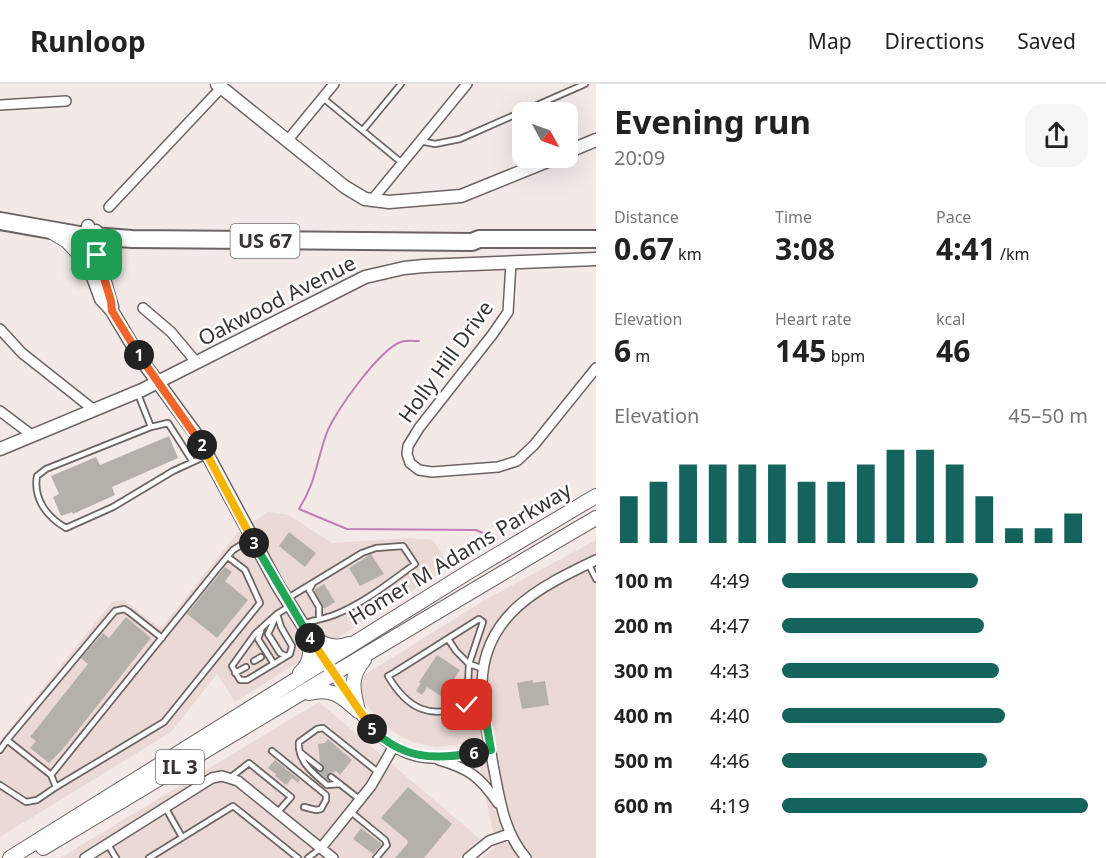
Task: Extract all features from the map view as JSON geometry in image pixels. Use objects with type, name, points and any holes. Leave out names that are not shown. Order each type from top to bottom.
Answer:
[{"type":"highway","name":"US 67","points":[[0,210],[117,238],[438,242],[472,242],[479,239],[596,238]]},
{"type":"highway","name":"US 67","points":[[0,221],[51,231],[473,235],[479,239]]},
{"type":"main road","points":[[51,231],[67,241],[94,265],[117,238]]},
{"type":"main road","name":"Homer M Adams Parkway","points":[[10,858],[596,495]]},
{"type":"main road","name":"Homer M Adams Parkway","points":[[26,858],[299,697],[451,602],[596,518]]},
{"type":"main road","points":[[451,602],[596,525]]},
{"type":"main road","points":[[303,628],[324,645],[336,647],[364,637]]},
{"type":"main road","points":[[288,685],[310,662],[310,646],[303,628]]},
{"type":"main road","points":[[358,711],[353,690],[354,674],[374,650]]},
{"type":"main road","points":[[299,697],[328,690],[336,692],[358,711]]},
{"type":"street","points":[[287,141],[334,84]]},
{"type":"street","points":[[372,200],[467,84]]},
{"type":"street","points":[[109,207],[219,86],[345,187],[357,195],[372,200],[401,203],[461,196],[530,168]]},
{"type":"street","points":[[0,105],[66,101]]},
{"type":"street","points":[[578,147],[596,140]]},
{"type":"street","points":[[92,232],[94,265],[101,299],[112,311],[140,357],[208,455],[303,628],[358,711],[370,727],[405,752],[470,771],[485,784],[501,807]]},
{"type":"street","name":"Oakwood Avenue","points":[[0,449],[138,392],[365,277],[414,267],[596,259]]},
{"type":"street","name":"Holly Hill Drive","points":[[512,263],[508,312],[419,428],[407,450],[410,463],[419,470],[432,472],[498,467],[517,461],[534,445],[596,368]]},
{"type":"street","points":[[143,308],[171,332],[196,363]]},
{"type":"street","points":[[0,329],[22,353],[94,410]]},
{"type":"street","points":[[0,411],[33,436]]},
{"type":"street","points":[[526,858],[509,834],[501,807],[483,703],[484,669],[500,627],[516,606],[540,588],[592,562]]},
{"type":"street","points":[[321,848],[361,800],[394,746]]},
{"type":"street","points":[[431,758],[491,750]]},
{"type":"street","points":[[85,858],[212,778],[231,777],[333,858]]},
{"type":"street","points":[[474,856],[489,841],[509,834]]},
{"type":"lane","points":[[363,130],[400,84]]},
{"type":"lane","points":[[420,141],[435,144],[459,139],[585,84]]},
{"type":"lane","points":[[323,98],[402,163]]},
{"type":"lane","points":[[138,392],[151,428]]},
{"type":"lane","points":[[193,462],[168,423],[46,470],[37,476],[35,485],[40,505],[56,522],[66,528],[113,507],[164,476],[208,455]]},
{"type":"lane","points":[[51,776],[228,557],[241,544],[252,538]]},
{"type":"lane","points":[[277,614],[281,627],[292,646],[291,654],[247,680],[240,680],[232,669],[234,662],[255,634],[288,602],[323,576],[362,553],[376,548],[404,546],[415,564],[351,607],[333,616],[319,617],[303,628]]},
{"type":"lane","points":[[0,785],[26,802],[37,800],[164,722],[260,603],[245,570],[228,557]]},
{"type":"lane","points":[[592,562],[596,579]]},
{"type":"lane","points":[[319,617],[319,607],[309,590],[323,576]]},
{"type":"lane","points":[[0,750],[115,610],[124,609],[162,638]]},
{"type":"lane","points":[[277,614],[268,634],[280,653],[286,656]]},
{"type":"lane","points":[[467,705],[469,664],[483,622],[479,619],[388,676],[402,696],[422,709],[435,713],[483,703]]},
{"type":"lane","points":[[271,620],[258,635],[258,639],[273,664]]},
{"type":"lane","points":[[448,639],[469,664],[484,669]]},
{"type":"lane","points":[[254,661],[261,657]]},
{"type":"lane","points":[[235,674],[246,667]]},
{"type":"lane","points":[[340,784],[327,785],[309,771],[298,750],[299,742],[317,729],[323,728],[379,773]]},
{"type":"lane","points":[[7,741],[51,776],[56,787]]},
{"type":"lane","points":[[298,750],[320,768]]},
{"type":"lane","points":[[272,751],[326,795],[321,809],[304,807]]},
{"type":"lane","points":[[231,777],[249,763],[291,797],[278,813]]},
{"type":"lane","points":[[331,777],[361,800]]},
{"type":"lane","points":[[149,858],[233,806],[298,858]]},
{"type":"lane","points":[[165,807],[183,837]]},
{"type":"lane","points":[[351,812],[385,840],[387,844],[376,858]]},
{"type":"lane","points":[[107,843],[116,858]]},
{"type":"lane","points":[[308,858],[321,848]]},
{"type":"shaded area","points":[[268,512],[289,515],[332,543],[408,538],[433,540],[450,567],[235,702],[217,674],[171,732],[0,837],[0,741],[112,602],[124,600],[157,626],[162,627],[238,532]]},
{"type":"shaded area","points":[[596,540],[596,858],[482,858],[496,846],[474,743],[436,747],[415,743],[400,736],[383,725],[359,695],[361,677],[485,600]]},
{"type":"shaded area","points":[[319,702],[480,839],[459,858],[60,858]]},
{"type":"building","points":[[169,436],[178,458],[112,487],[115,495],[73,514],[72,512],[61,516],[53,497],[59,494],[51,476],[96,457],[100,465]]},
{"type":"building","points":[[289,532],[316,553],[305,567],[279,546]]},
{"type":"building","points":[[371,554],[384,574],[360,586],[349,568]]},
{"type":"building","points":[[225,567],[232,572],[225,581],[248,600],[217,638],[187,614]]},
{"type":"building","points":[[324,584],[335,602],[324,609],[314,590]]},
{"type":"building","points":[[126,617],[151,638],[63,749],[49,763],[30,748],[36,741],[30,737],[88,664],[81,658],[103,633],[109,638]]},
{"type":"building","points":[[437,655],[460,670],[442,697],[427,687],[422,695],[416,691],[421,683],[419,682]]},
{"type":"building","points":[[533,680],[533,683],[545,681],[549,705],[522,709],[517,683]]},
{"type":"building","points":[[328,739],[352,760],[340,775],[336,771],[330,773],[327,779],[319,772],[324,768],[320,762],[318,744],[325,743]]},
{"type":"building","points":[[275,760],[300,780],[298,783],[292,778],[286,785],[275,776],[276,774],[268,768]]},
{"type":"building","points":[[408,787],[452,824],[424,858],[395,858],[408,843],[407,840],[381,818]]},
{"type":"building","points":[[361,828],[382,844],[373,854],[353,839]]},
{"type":"waterway","points":[[419,341],[403,341],[392,347],[370,368],[348,397],[330,425],[312,481],[299,509],[347,529],[476,530],[497,539]]},
{"type":"route","points":[[97,255],[112,311],[140,357],[198,438],[301,625],[370,727],[394,746],[420,756],[431,758],[491,750],[483,703],[467,705]]}]
